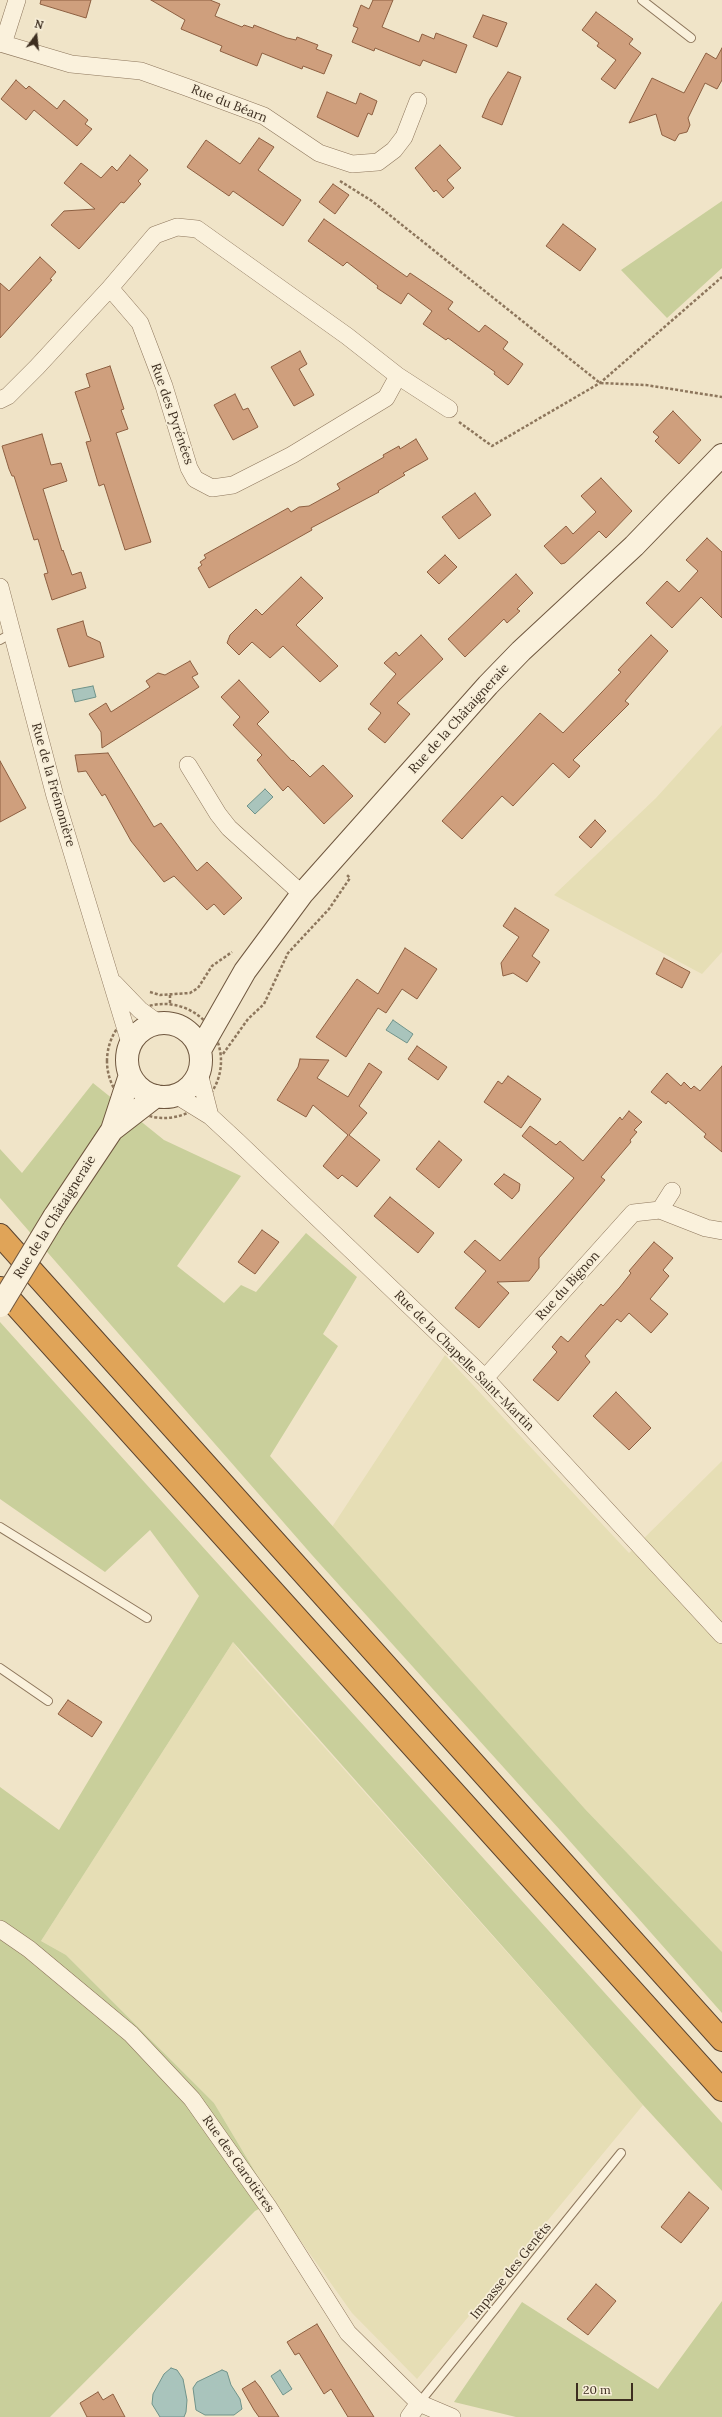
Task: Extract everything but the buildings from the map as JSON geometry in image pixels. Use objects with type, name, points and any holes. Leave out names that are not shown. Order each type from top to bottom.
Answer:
[{"type":"highway","points":[[0,1235],[722,2040]]},
{"type":"highway","points":[[0,1288],[722,2090]]},
{"type":"street","points":[[2,43],[17,0]]},
{"type":"street","name":"Rue du Béarn","points":[[2,43],[71,64],[141,71],[264,116],[319,153],[352,164],[378,162],[394,150],[404,137],[418,101]]},
{"type":"street","points":[[0,400],[8,396],[37,367],[110,288],[155,235],[177,227],[197,228],[340,331],[398,376],[449,409]]},
{"type":"street","name":"Rue des Pyrénées","points":[[110,288],[140,323],[164,386],[189,468],[195,479],[212,488],[233,485],[292,455],[386,398],[398,376]]},
{"type":"street","name":"Rue de la Châtaigneraie","points":[[199,1025],[224,1006],[245,971],[302,894],[488,685],[521,651],[634,546],[722,455]]},
{"type":"street","name":"Rue de la Frémonière","points":[[0,587],[6,636],[113,982],[130,1043]]},
{"type":"street","points":[[188,765],[218,814],[229,828],[302,894]]},
{"type":"street","name":"Rue de la Frémonière","points":[[113,982],[140,1010],[158,1023]]},
{"type":"street","points":[[130,1043],[138,1033],[147,1026],[158,1023],[199,1025],[196,1041],[200,1050],[201,1062],[199,1073],[205,1108]]},
{"type":"street","name":"Rue de la Châtaigneraie","points":[[0,1306],[54,1217],[129,1105],[130,1076],[126,1065],[130,1043]]},
{"type":"street","points":[[129,1105],[166,1096],[190,1086],[199,1073]]},
{"type":"street","points":[[130,1076],[136,1085],[145,1092],[166,1096]]},
{"type":"street","name":"Rue de la Chapelle Saint-Martin","points":[[166,1096],[205,1108],[485,1378],[722,1635]]},
{"type":"street","points":[[660,1210],[672,1191]]},
{"type":"street","name":"Rue du Bignon","points":[[485,1378],[634,1213],[660,1210],[706,1228],[722,1231]]},
{"type":"street","name":"Rue des Garotières","points":[[0,1929],[29,1949],[131,2034],[192,2099],[269,2208],[348,2333],[419,2403],[452,2417]]},
{"type":"street","points":[[409,2417],[419,2403]]},
{"type":"lane","points":[[642,0],[691,38]]},
{"type":"lane","points":[[0,1527],[147,1618]]},
{"type":"lane","points":[[0,1668],[48,1701]]},
{"type":"lane","name":"Impasse des Genêts","points":[[419,2403],[621,2153]]},
{"type":"path","points":[[333,176],[372,201],[600,383],[646,385],[722,397]]},
{"type":"path","points":[[449,409],[450,415],[492,446],[600,383],[722,277]]},
{"type":"path","points":[[222,1056],[248,1019],[264,1004],[288,953],[324,915],[350,878],[332,861]]},
{"type":"path","points":[[143,990],[160,995],[190,993],[198,988],[212,966],[236,949]]},
{"type":"path","points":[[170,995],[170,1004]]},
{"type":"path","points":[[163,1004],[170,1004],[194,1012],[199,1025],[219,1044],[222,1056],[217,1083],[205,1108],[170,1118],[158,1118],[129,1105],[112,1082],[107,1058],[112,1038],[124,1020],[140,1010],[163,1004]]},
{"type":"shaded area","points":[[722,725],[722,952],[702,974],[554,895],[656,798]]},
{"type":"shaded area","points":[[445,1355],[629,1553],[722,1461],[722,1952],[585,1809],[332,1527]]},
{"type":"shaded area","points":[[233,1642],[244,1657],[643,2105],[417,2379],[352,2313],[273,2202],[214,2103],[66,1955],[41,1941]]},
{"type":"green space","points":[[722,201],[722,268],[667,318],[621,270]]},
{"type":"green space","points":[[93,1083],[164,1140],[241,1176],[177,1266],[224,1303],[241,1285],[256,1292],[306,1233],[357,1277],[323,1334],[338,1346],[270,1456],[585,1809],[722,1952],[722,2013],[560,1830],[312,1555],[0,1198],[0,1149],[22,1173]]},
{"type":"green space","points":[[0,1322],[722,2123],[722,2191],[643,2105],[233,1642],[41,1941],[66,1955],[214,2103],[273,2202],[255,2211],[50,2417],[0,2417],[0,1787],[59,1830],[199,1596],[150,1530],[105,1572],[0,1499]]},
{"type":"green space","points":[[722,2301],[722,2417],[516,2417],[454,2402],[522,2302],[658,2389]]},
{"type":"water","points":[[93,686],[96,697],[75,702],[72,690]]},
{"type":"water","points":[[265,789],[273,797],[255,814],[247,806]]},
{"type":"water","points":[[393,1020],[413,1034],[407,1043],[386,1030]]},
{"type":"water","points":[[171,2368],[177,2370],[183,2379],[187,2400],[184,2417],[160,2417],[152,2404],[153,2394],[164,2374]]},
{"type":"water","points":[[222,2370],[227,2372],[231,2385],[240,2399],[242,2409],[234,2415],[205,2415],[196,2410],[193,2388],[197,2382]]},
{"type":"water","points":[[280,2370],[292,2389],[283,2395],[271,2376]]}]
